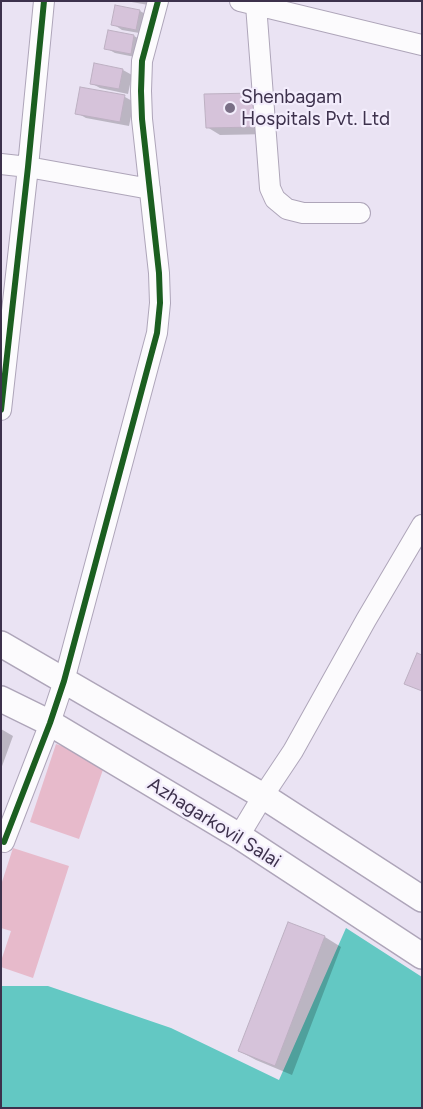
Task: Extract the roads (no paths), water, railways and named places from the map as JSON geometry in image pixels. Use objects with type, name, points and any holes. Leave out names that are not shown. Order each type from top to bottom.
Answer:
[{"type":"main road","points":[[1,644],[262,796],[422,899]]},
{"type":"main road","name":"Azhagarkovil Salai","points":[[1,699],[50,723],[239,836],[422,956]]},
{"type":"street","points":[[1,410],[44,1]]},
{"type":"street","points":[[4,842],[50,723],[64,681],[157,333],[160,273],[142,119],[142,68],[158,1]]},
{"type":"street","points":[[360,213],[303,213],[287,209],[275,199],[270,188],[248,3],[422,45]]},
{"type":"street","points":[[1,164],[28,167],[150,189]]},
{"type":"street","points":[[239,836],[262,796],[293,751],[366,620],[422,525]]},
{"type":"place","name":"Shenbagam Hospitals Pvt. Ltd","points":[[230,108]]}]
